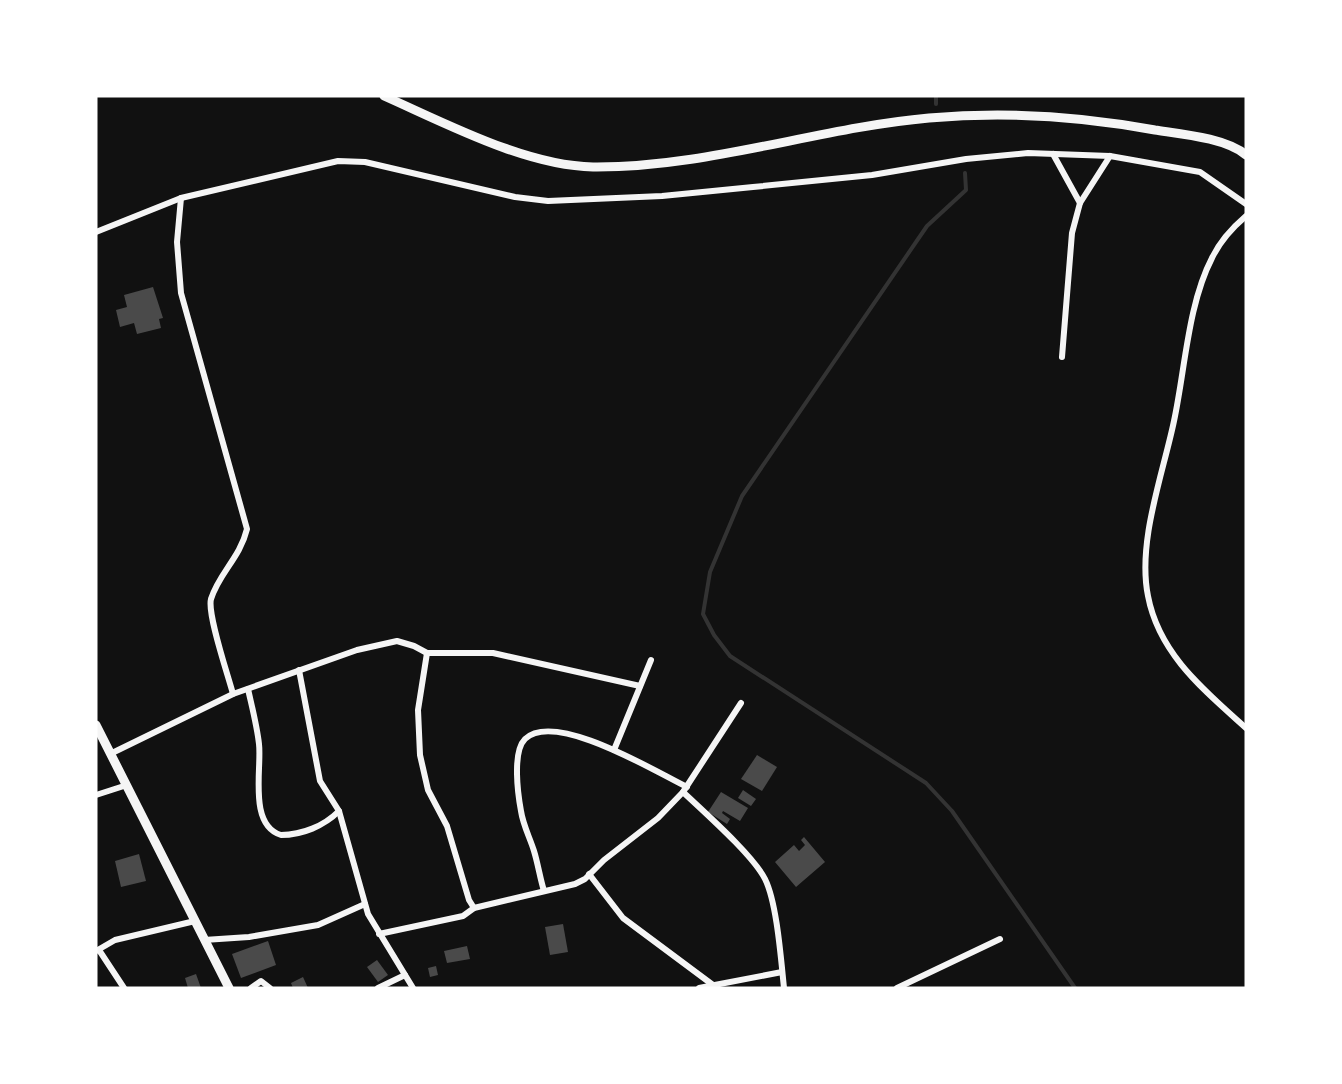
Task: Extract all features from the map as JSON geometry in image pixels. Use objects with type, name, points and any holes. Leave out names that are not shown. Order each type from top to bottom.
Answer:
[{"type":"street","points":[[384,96],[470,134],[541,160],[592,167],[687,159],[927,118],[1032,114],[1097,119],[1170,132],[1212,141],[1246,155]]},
{"type":"street","points":[[96,232],[181,198],[338,161],[365,162],[515,197],[548,201],[662,196],[753,188],[872,176],[966,159],[1028,153],[1110,156],[1200,172],[1246,204]]},
{"type":"street","points":[[1053,154],[1080,203]]},
{"type":"street","points":[[1062,357],[1072,233],[1080,203],[1110,156]]},
{"type":"street","points":[[181,198],[177,242],[181,292],[247,529],[243,546],[211,600],[212,616],[233,694]]},
{"type":"street","points":[[1246,216],[1228,231],[1211,259],[1196,304],[1174,422],[1154,505],[1146,564],[1148,595],[1156,624],[1170,652],[1194,680],[1246,728]]},
{"type":"street","points":[[110,754],[233,694],[387,642],[397,641],[427,653],[493,652],[640,686]]},
{"type":"street","points":[[427,653],[418,710],[421,762],[430,795],[447,826],[469,900],[474,908]]},
{"type":"street","points":[[614,750],[651,660]]},
{"type":"street","points":[[299,670],[319,778],[339,811],[365,904],[379,933],[413,988]]},
{"type":"street","points":[[248,689],[259,746],[259,802],[270,828],[281,835],[302,831],[326,822],[339,811]]},
{"type":"street","points":[[379,933],[463,916],[474,908],[575,884],[658,818],[685,789],[741,703]]},
{"type":"street","points":[[96,725],[229,988]]},
{"type":"street","points":[[544,891],[521,814],[517,772],[521,747],[525,740],[542,732],[585,737],[614,750],[685,789],[762,873],[768,886],[783,988]]},
{"type":"street","points":[[96,795],[127,785]]},
{"type":"street","points":[[589,874],[622,918],[713,985]]},
{"type":"street","points":[[204,940],[249,937],[318,925],[365,904]]},
{"type":"street","points":[[124,988],[97,950],[115,940],[195,921]]},
{"type":"street","points":[[897,988],[1000,939]]},
{"type":"street","points":[[699,988],[782,972]]},
{"type":"street","points":[[378,988],[405,975]]},
{"type":"street","points":[[251,988],[261,981],[270,988]]},
{"type":"building","points":[[153,287],[163,318],[159,319],[161,328],[137,334],[134,323],[120,327],[116,310],[127,307],[124,295]]},
{"type":"building","points":[[757,755],[777,767],[762,791],[741,779]]},
{"type":"building","points":[[743,790],[756,799],[751,806],[738,798]]},
{"type":"building","points":[[721,792],[748,808],[740,821],[723,811],[722,813],[730,819],[727,824],[708,812]]},
{"type":"building","points":[[804,837],[825,862],[796,887],[775,862],[794,845],[799,851],[805,845],[801,840]]},
{"type":"building","points":[[139,854],[146,881],[121,887],[115,861]]},
{"type":"building","points":[[563,924],[568,952],[550,955],[545,927]]},
{"type":"building","points":[[268,941],[276,965],[241,978],[232,954]]},
{"type":"building","points":[[467,946],[470,959],[447,963],[444,951]]},
{"type":"building","points":[[377,960],[388,975],[378,982],[367,967]]},
{"type":"building","points":[[436,966],[438,975],[430,977],[428,968]]},
{"type":"building","points":[[196,974],[201,988],[188,988],[185,978]]},
{"type":"building","points":[[303,977],[308,988],[293,988],[291,983]]},
{"type":"waterway","points":[[936,96],[936,104]]},
{"type":"waterway","points":[[965,173],[966,190],[927,226],[742,496],[710,572],[703,614],[714,635],[730,656],[926,783],[952,811],[1075,988]]}]
